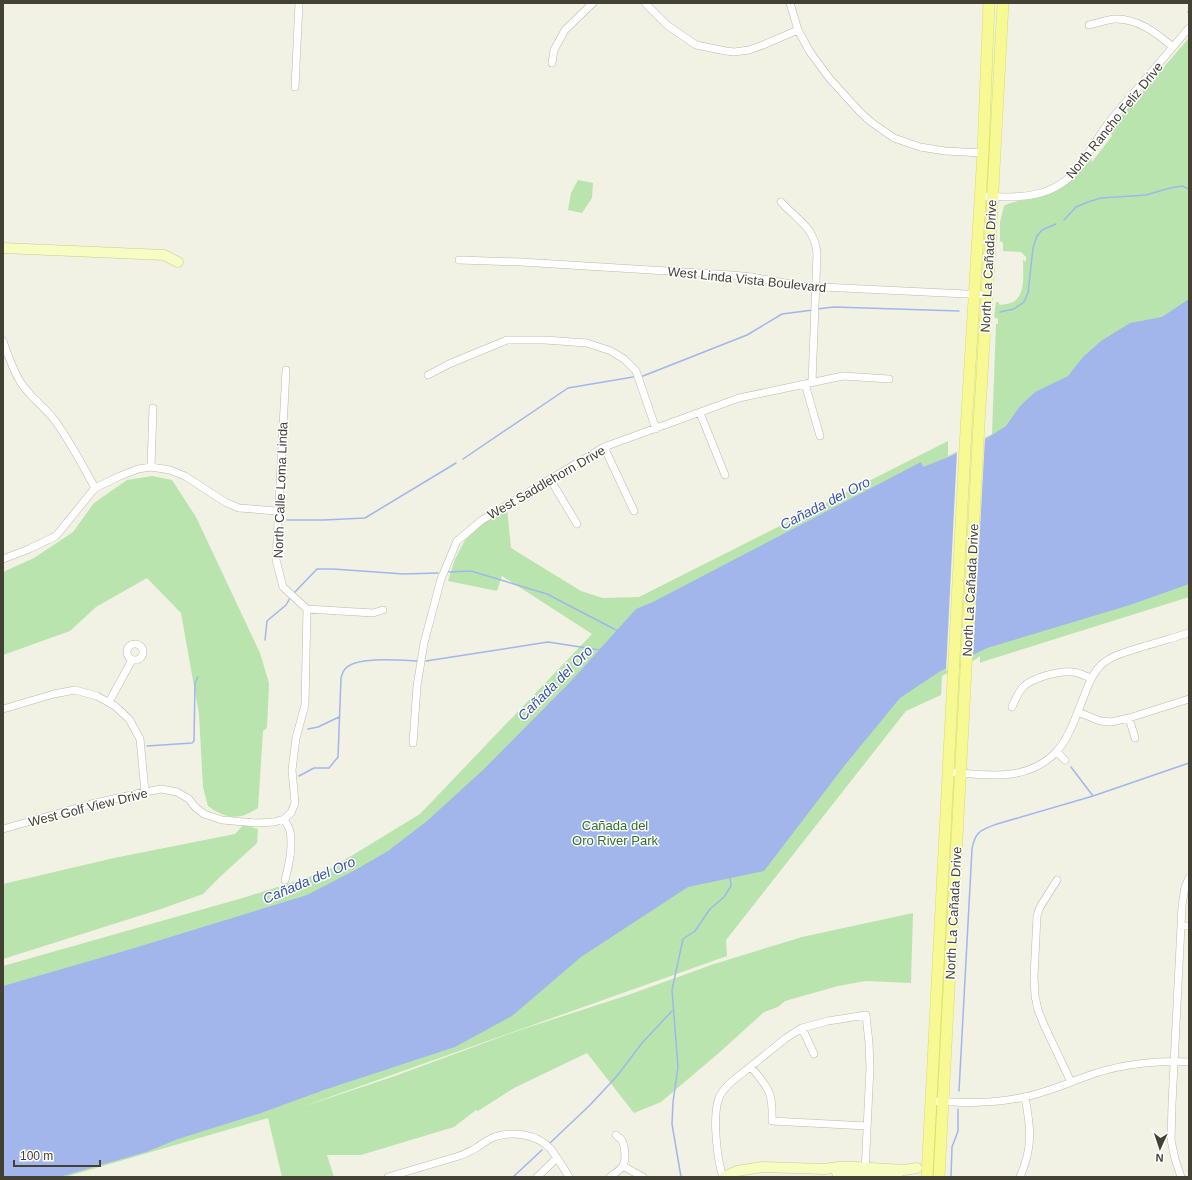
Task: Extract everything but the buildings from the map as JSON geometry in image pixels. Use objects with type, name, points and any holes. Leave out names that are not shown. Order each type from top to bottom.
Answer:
[{"type":"main road","name":"North La Cañada Drive","points":[[930,1174],[931,1101],[966,430],[983,153],[989,3]]},
{"type":"main road","name":"North La Cañada Drive","points":[[930,1174],[943,1102],[1003,3]]},
{"type":"street","points":[[295,87],[299,3]]},
{"type":"street","points":[[552,62],[554,50],[565,30],[593,3]]},
{"type":"street","points":[[645,3],[667,25],[696,45],[726,51],[734,52],[756,48],[798,30]]},
{"type":"street","points":[[790,3],[798,30],[810,52],[830,80],[861,113],[894,138],[920,147],[938,150],[983,153]]},
{"type":"street","points":[[1090,25],[1115,19],[1133,22],[1143,25],[1153,31],[1173,47]]},
{"type":"street","name":"North Rancho Feliz Drive","points":[[980,196],[1019,197],[1037,195],[1052,189],[1068,179],[1080,166],[1114,116],[1189,28]]},
{"type":"street","points":[[781,202],[793,216],[803,223],[809,230],[814,238],[817,254],[815,314],[808,383],[820,436]]},
{"type":"street","points":[[3,248],[164,255],[178,262]]},
{"type":"street","name":"West Linda Vista Boulevard","points":[[459,260],[514,261],[732,275],[816,287],[987,296]]},
{"type":"street","points":[[428,375],[449,364],[507,340],[544,340],[587,343],[612,351],[624,359],[636,371],[656,429]]},
{"type":"street","points":[[3,341],[6,362],[36,401],[55,421],[95,488]]},
{"type":"street","name":"North Calle Loma Linda","points":[[286,370],[277,511],[276,560],[284,587],[307,609]]},
{"type":"street","name":"West Saddlehorn Drive","points":[[413,742],[417,686],[424,642],[441,579],[457,541],[482,520],[604,447],[739,398],[843,376],[889,379]]},
{"type":"street","points":[[151,466],[153,408]]},
{"type":"street","points":[[700,412],[725,476]]},
{"type":"street","points":[[604,447],[634,510]]},
{"type":"street","points":[[3,559],[56,536],[95,488],[120,476],[151,466],[170,470],[185,476],[225,502],[239,508],[277,511]]},
{"type":"street","points":[[550,479],[577,524]]},
{"type":"street","points":[[285,880],[290,860],[291,844],[290,830],[284,819],[291,813],[295,803],[292,770],[296,738],[305,705],[307,609],[373,613],[383,610]]},
{"type":"street","points":[[948,772],[1004,775],[1022,772],[1039,766],[1057,752],[1078,712],[1091,678],[1100,666],[1114,656],[1189,632]]},
{"type":"street","points":[[109,702],[132,660]]},
{"type":"street","points":[[1012,707],[1023,687],[1034,680],[1064,672],[1081,673],[1091,678]]},
{"type":"street","points":[[3,710],[54,694],[75,690],[97,696],[109,702],[129,719],[140,739],[145,792]]},
{"type":"street","points":[[1078,712],[1100,720],[1118,721],[1189,699]]},
{"type":"street","points":[[1129,718],[1135,738]]},
{"type":"street","points":[[1057,752],[1066,760]]},
{"type":"street","name":"West Golf View Drive","points":[[3,829],[91,804],[161,789],[177,792],[189,799],[195,807],[204,814],[222,820],[257,823],[274,822],[284,819]]},
{"type":"street","points":[[1181,1177],[1171,1140],[1182,906],[1189,878]]},
{"type":"street","points":[[1057,880],[1046,896],[1037,916],[1034,977],[1035,996],[1038,1010],[1044,1025],[1072,1082]]},
{"type":"street","points":[[1181,926],[1189,926]]},
{"type":"street","points":[[865,1171],[870,1053],[866,1015],[828,1021],[802,1028],[786,1038],[730,1083],[725,1088],[719,1099],[717,1107],[717,1146],[719,1165],[724,1177],[737,1171],[762,1167],[824,1169],[839,1167],[865,1171],[894,1173],[905,1166],[930,1174]]},
{"type":"street","points":[[802,1028],[814,1054]]},
{"type":"street","points":[[931,1101],[1005,1101],[1046,1092],[1096,1073],[1124,1066],[1175,1061],[1189,1062]]},
{"type":"street","points":[[751,1067],[765,1084],[771,1097],[772,1121],[867,1126]]},
{"type":"street","points":[[1020,1177],[1028,1154],[1030,1138],[1025,1097]]},
{"type":"street","points":[[388,1177],[469,1152],[494,1137],[512,1134],[529,1136],[537,1139],[550,1148],[569,1177]]},
{"type":"street","points":[[610,1177],[623,1166],[625,1154],[624,1146],[616,1135]]},
{"type":"street","points":[[538,1177],[557,1158]]},
{"type":"street","points":[[623,1166],[643,1177]]},
{"type":"street","points":[[418,1168],[420,1177]]},
{"type":"green space","name":"Cañada del Oro River Park","points":[[1189,38],[1189,597],[980,663],[980,656],[942,676],[941,695],[906,711],[726,940],[727,956],[296,1109],[395,1076],[517,1031],[628,995],[714,964],[802,937],[913,913],[911,983],[866,981],[838,986],[785,1001],[778,1007],[764,1012],[661,1102],[634,1113],[587,1053],[514,1088],[478,1111],[476,1110],[454,1127],[361,1155],[327,1155],[334,1177],[282,1177],[268,1118],[65,1177],[3,1177],[3,966],[246,897],[325,872],[420,814],[592,634],[502,576],[497,591],[448,581],[455,559],[465,540],[487,520],[507,508],[511,548],[581,591],[603,598],[639,597],[948,441],[948,456],[992,434],[996,324],[998,324],[998,319],[994,317],[996,302],[1000,305],[1011,303],[1017,299],[1023,283],[1023,260],[1026,262],[1026,257],[1021,252],[1003,251],[1003,243],[1000,241],[1000,222],[1004,206],[1037,198],[1053,192],[1073,179],[1091,158],[1092,162],[1112,136],[1109,130]]},
{"type":"green space","points":[[578,180],[593,183],[592,198],[582,213],[568,210],[571,193]]},
{"type":"green space","points":[[152,476],[172,480],[196,517],[260,653],[269,683],[267,728],[263,731],[258,808],[239,817],[221,814],[208,806],[203,787],[199,714],[181,613],[147,578],[96,607],[70,631],[3,655],[3,572],[34,558],[73,532],[94,503],[127,480]]},
{"type":"green space","points":[[243,825],[258,829],[257,843],[203,894],[161,909],[3,959],[3,884],[114,858],[235,834]]},
{"type":"water","name":"Cañada del Oro River Park","points":[[1189,299],[1189,584],[1130,605],[987,648],[939,672],[900,698],[845,765],[764,871],[688,887],[581,957],[512,1016],[455,1047],[324,1090],[261,1113],[178,1139],[146,1152],[59,1177],[3,1177],[3,986],[131,949],[307,895],[357,869],[388,851],[427,821],[484,769],[572,680],[636,609],[653,602],[921,462],[923,467],[951,456],[989,437],[1006,426],[1020,406],[1035,392],[1068,376],[1083,357],[1101,341],[1130,323],[1162,317]]},
{"type":"pier","points":[[985,437],[973,657],[946,671],[957,451]]},
{"type":"waterway","points":[[1064,220],[1076,207],[1101,198],[1146,195],[1182,186],[1189,189]]},
{"type":"waterway","points":[[1000,312],[1014,309],[1024,302],[1028,293],[1033,248],[1037,236],[1042,230],[1056,224]]},
{"type":"waterway","points":[[817,309],[834,307],[959,311]]},
{"type":"waterway","points":[[643,376],[747,335],[782,314],[813,310]]},
{"type":"waterway","points":[[463,459],[568,388],[633,377]]},
{"type":"waterway","points":[[287,520],[365,518],[456,463]]},
{"type":"waterway","points":[[294,593],[317,569],[404,574],[438,573]]},
{"type":"waterway","points":[[449,572],[471,571],[547,594],[618,631]]},
{"type":"waterway","points":[[265,640],[267,621],[286,605],[290,598]]},
{"type":"waterway","name":"Cañada del Oro","points":[[426,661],[548,642],[600,650]]},
{"type":"waterway","points":[[299,776],[314,768],[329,768],[338,757],[341,678],[345,669],[350,665],[368,660],[417,661]]},
{"type":"waterway","points":[[147,746],[192,743],[194,741],[195,683],[198,677]]},
{"type":"waterway","points":[[308,729],[318,727],[339,717]]},
{"type":"waterway","points":[[959,1091],[972,849],[977,835],[983,830],[997,824],[1093,796],[1189,763]]},
{"type":"waterway","points":[[1071,767],[1093,796]]},
{"type":"waterway","points":[[681,1177],[672,1124],[673,1102],[678,1067],[672,990],[683,939],[695,931],[710,909],[724,897],[731,886],[730,877]]},
{"type":"waterway","points":[[550,1143],[590,1105],[617,1076],[642,1043],[672,1011]]},
{"type":"waterway","points":[[951,1177],[952,1147],[958,1131],[958,1109]]},
{"type":"waterway","points":[[513,1177],[542,1150]]}]
